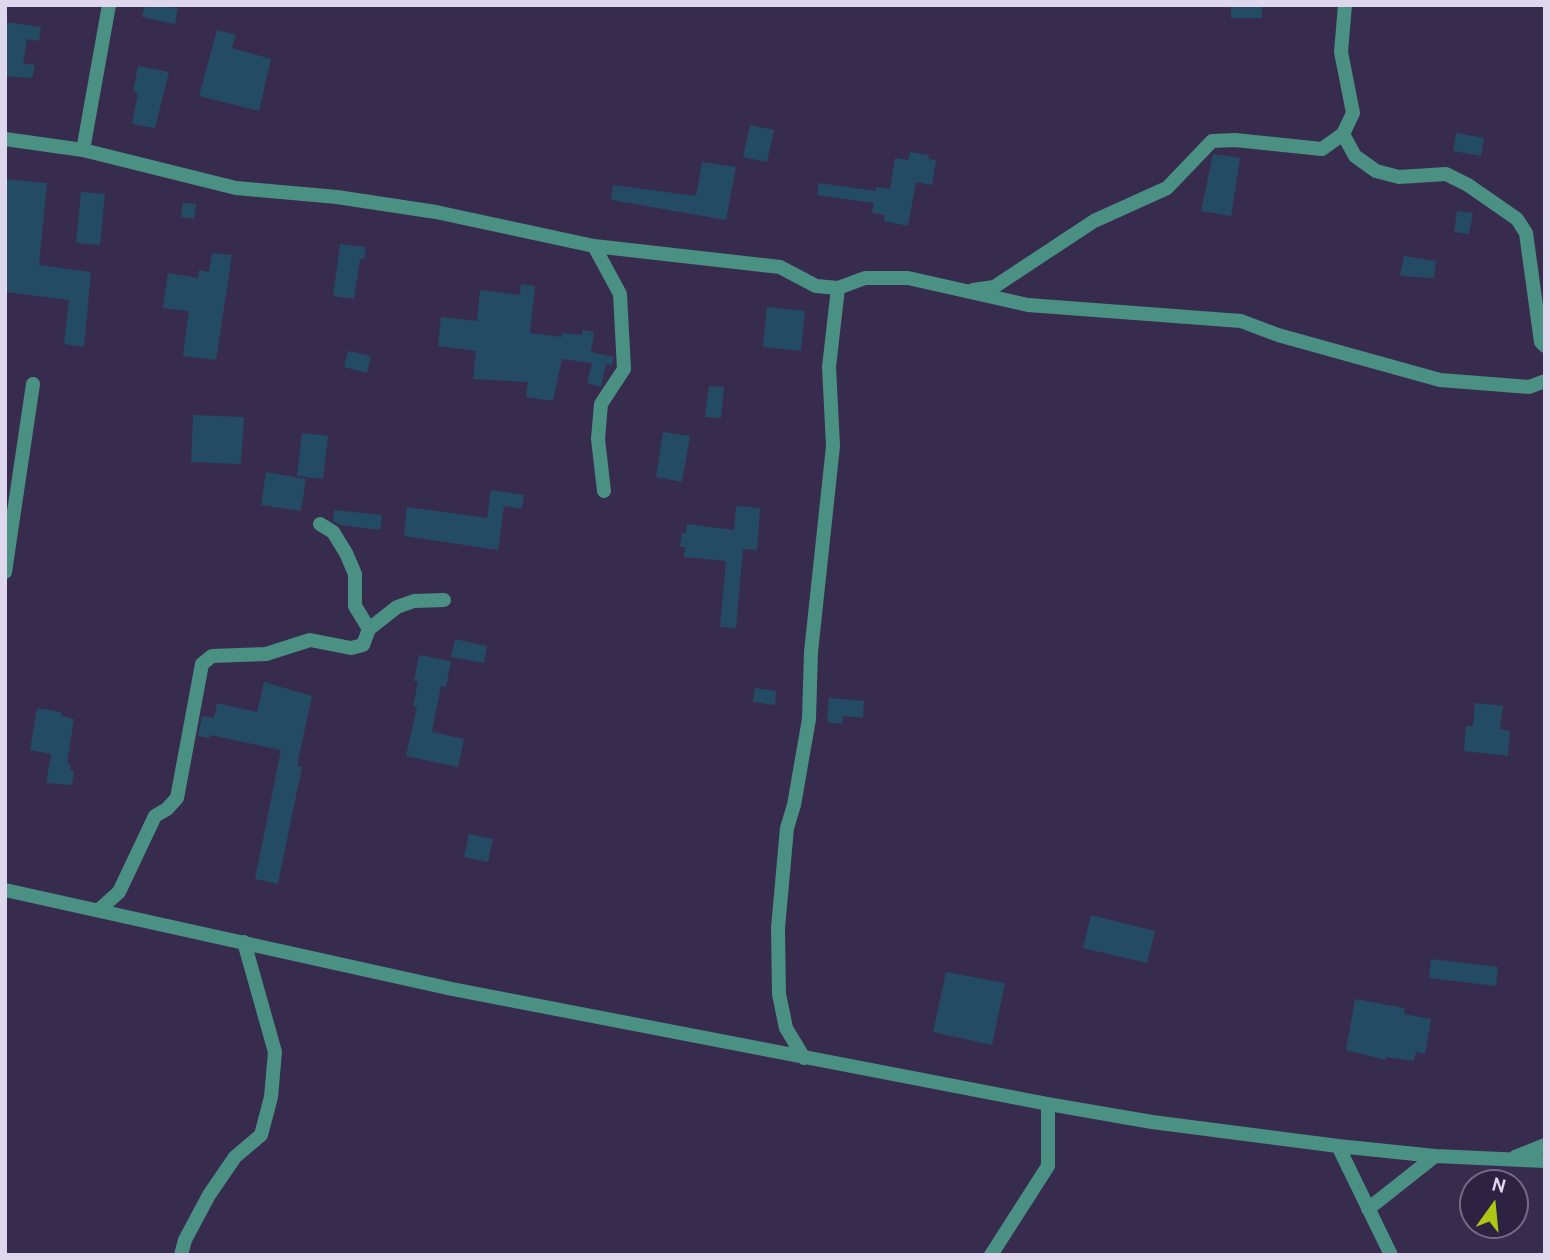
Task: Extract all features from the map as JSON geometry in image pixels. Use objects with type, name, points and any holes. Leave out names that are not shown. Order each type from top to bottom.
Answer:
[{"type":"street","points":[[83,150],[109,5]]},
{"type":"street","points":[[961,292],[994,287],[1094,222],[1167,188],[1212,141],[1235,140],[1322,149],[1343,134],[1353,113],[1341,52],[1345,5]]},
{"type":"street","points":[[1343,134],[1355,156],[1376,172],[1399,177],[1446,174],[1468,185],[1517,219],[1526,233],[1541,342],[1545,346]]},
{"type":"street","points":[[5,139],[83,150],[236,188],[337,197],[436,212],[594,246],[780,267],[816,286],[838,288],[865,278],[908,278],[1028,305],[1241,321],[1302,342],[1440,380],[1529,387],[1545,382]]},
{"type":"street","points":[[594,246],[620,294],[624,369],[601,404],[598,439],[604,491]]},
{"type":"street","points":[[804,1058],[786,1028],[779,994],[778,928],[787,828],[794,805],[809,719],[811,652],[832,446],[829,367],[838,288]]},
{"type":"street","points":[[5,572],[33,384]]},
{"type":"street","points":[[320,524],[333,532],[346,553],[355,574],[355,606],[369,629]]},
{"type":"street","points":[[100,909],[119,892],[155,816],[167,809],[177,798],[202,664],[212,656],[265,654],[310,640],[351,649],[363,645],[369,629],[397,607],[414,601],[444,600]]},
{"type":"street","points":[[5,890],[465,991],[1048,1104],[1152,1122],[1338,1146],[1435,1156],[1545,1161]]},
{"type":"street","points":[[181,1255],[185,1240],[209,1195],[235,1157],[261,1135],[271,1097],[275,1052],[244,942]]},
{"type":"street","points":[[991,1255],[1048,1166],[1048,1104]]},
{"type":"street","points":[[1514,1158],[1545,1145]]},
{"type":"street","points":[[1338,1146],[1391,1255]]},
{"type":"street","points":[[1368,1209],[1435,1156]]},
{"type":"building","points":[[145,5],[178,8],[175,24],[142,17]]},
{"type":"building","points":[[1231,5],[1262,5],[1262,18],[1231,18]]},
{"type":"building","points":[[5,22],[41,27],[39,41],[27,39],[23,63],[35,65],[32,78],[5,76]]},
{"type":"building","points":[[217,30],[236,35],[232,48],[271,59],[259,111],[199,96]]},
{"type":"building","points":[[138,66],[169,72],[155,128],[132,124],[138,93],[133,92]]},
{"type":"building","points":[[750,125],[774,130],[767,162],[743,157]]},
{"type":"building","points":[[1456,133],[1484,138],[1481,156],[1453,151]]},
{"type":"building","points":[[910,152],[929,155],[928,159],[936,160],[932,185],[916,182],[908,226],[884,221],[885,215],[872,213],[874,203],[817,195],[819,183],[876,191],[876,187],[890,189],[895,158],[908,160]]},
{"type":"building","points":[[1213,154],[1240,158],[1231,216],[1201,211]]},
{"type":"building","points":[[702,162],[736,167],[726,220],[611,200],[613,185],[696,196]]},
{"type":"building","points":[[5,179],[47,183],[39,265],[91,272],[84,347],[64,344],[69,300],[5,292]]},
{"type":"building","points":[[81,192],[105,194],[100,245],[76,243]]},
{"type":"building","points":[[183,203],[196,204],[194,219],[181,217]]},
{"type":"building","points":[[1457,211],[1473,213],[1469,234],[1454,232]]},
{"type":"building","points":[[340,244],[366,247],[364,259],[360,259],[354,299],[333,296]]},
{"type":"building","points":[[212,253],[232,255],[216,360],[183,356],[189,311],[163,308],[168,273],[198,278],[199,270],[209,272]]},
{"type":"building","points":[[1404,256],[1436,261],[1434,278],[1400,276]]},
{"type":"building","points":[[521,284],[535,286],[530,333],[562,337],[562,333],[582,335],[583,330],[594,332],[591,352],[614,357],[612,365],[606,364],[601,387],[587,383],[592,363],[562,359],[553,401],[526,397],[528,382],[473,379],[476,351],[438,346],[441,317],[477,321],[480,290],[520,295]]},
{"type":"building","points":[[767,307],[805,311],[801,351],[763,347]]},
{"type":"building","points":[[348,351],[371,356],[367,373],[344,367]]},
{"type":"building","points":[[709,386],[724,387],[721,418],[705,417]]},
{"type":"building","points":[[193,415],[244,417],[241,464],[191,462]]},
{"type":"building","points":[[663,432],[690,436],[682,482],[656,477]]},
{"type":"building","points":[[302,433],[328,436],[323,479],[297,476]]},
{"type":"building","points":[[266,472],[306,479],[301,511],[261,505]]},
{"type":"building","points":[[491,490],[524,495],[522,509],[504,506],[498,550],[404,536],[407,507],[487,518]]},
{"type":"building","points":[[736,506],[760,508],[757,550],[743,549],[736,628],[720,627],[726,561],[684,557],[685,547],[680,547],[682,533],[686,533],[687,524],[734,530]]},
{"type":"building","points":[[334,510],[382,515],[380,530],[340,525],[333,521]]},
{"type":"building","points":[[455,639],[487,646],[484,663],[451,657]]},
{"type":"building","points":[[419,655],[451,661],[446,687],[441,686],[432,732],[464,739],[458,767],[406,756],[417,707],[413,706],[418,682],[414,681]]},
{"type":"building","points":[[264,682],[312,696],[297,766],[302,767],[278,884],[255,879],[281,750],[210,735],[209,738],[198,736],[202,716],[214,718],[217,703],[257,712]]},
{"type":"building","points":[[755,688],[776,691],[775,705],[753,702]]},
{"type":"building","points":[[829,698],[864,701],[863,718],[843,716],[842,724],[827,722]]},
{"type":"building","points":[[1475,703],[1503,706],[1500,729],[1510,731],[1508,756],[1464,751],[1466,726],[1473,726]]},
{"type":"building","points":[[37,708],[61,712],[61,716],[74,719],[67,763],[71,764],[70,770],[74,771],[72,785],[46,783],[51,754],[30,750]]},
{"type":"building","points":[[469,834],[493,839],[488,862],[464,857]]},
{"type":"building","points":[[1091,915],[1155,931],[1147,963],[1083,948]]},
{"type":"building","points":[[1431,959],[1498,967],[1496,986],[1429,978]]},
{"type":"building","points":[[946,972],[1005,983],[992,1045],[933,1032]]},
{"type":"building","points":[[1355,999],[1405,1008],[1404,1014],[1431,1019],[1425,1054],[1416,1052],[1414,1061],[1386,1057],[1386,1060],[1346,1050]]}]
